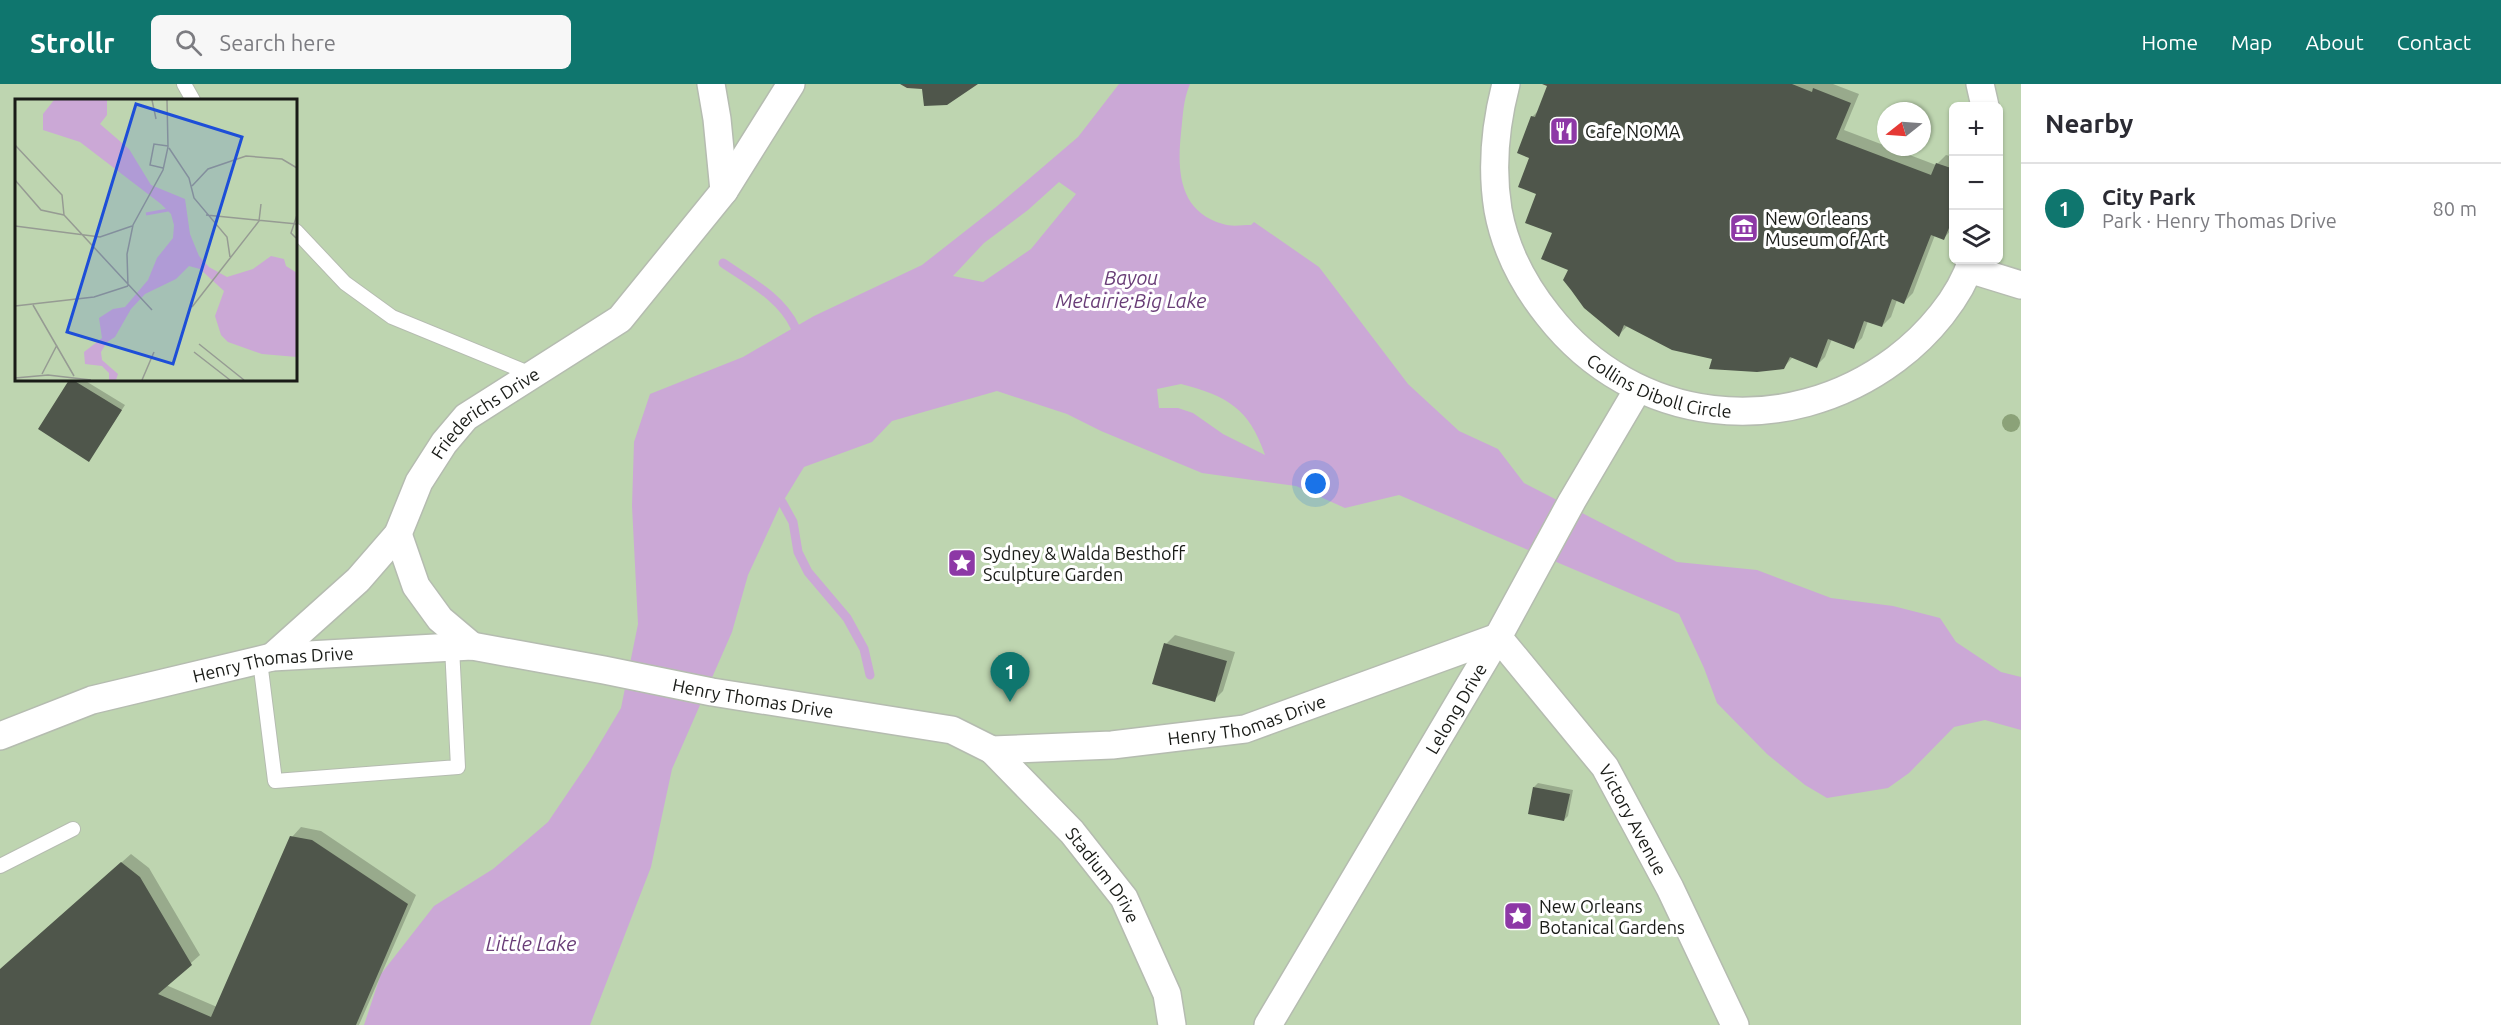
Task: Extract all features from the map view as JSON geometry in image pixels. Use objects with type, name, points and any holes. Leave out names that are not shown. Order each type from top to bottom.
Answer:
[{"type":"street","points":[[711,84],[724,191]]},
{"type":"street","name":"Friederichs Drive","points":[[266,659],[357,580],[398,534],[419,482],[444,443],[466,417],[620,318],[724,191],[790,84]]},
{"type":"street","name":"Collins Diboll Circle","points":[[1506,84],[1497,118],[1494,165],[1498,211],[1512,256],[1533,297],[1562,334],[1597,364],[1638,388],[1684,405],[1732,412],[1780,410],[1828,398],[1872,377],[1911,347],[1944,311],[1971,264]]},
{"type":"street","points":[[1980,84],[1984,102]]},
{"type":"street","points":[[1971,264],[2021,285]]},
{"type":"street","name":"Lelong Drive","points":[[1268,1025],[1498,636],[1572,501],[1638,388]]},
{"type":"street","points":[[398,534],[416,586],[462,646]]},
{"type":"street","name":"Henry Thomas Drive","points":[[0,736],[92,700],[266,659],[462,646],[604,670],[712,692],[952,730],[992,750],[1112,745],[1245,729],[1498,636]]},
{"type":"street","name":"Victory Avenue","points":[[1498,636],[1605,767],[1670,888],[1735,1025]]},
{"type":"street","name":"Stadium Drive","points":[[992,750],[1072,832],[1124,898],[1167,994],[1172,1025]]},
{"type":"lane","points":[[184,84],[192,99]]},
{"type":"lane","points":[[297,232],[345,283],[392,317],[531,374]]},
{"type":"lane","points":[[266,659],[275,781],[458,767],[462,646]]},
{"type":"lane","points":[[0,867],[73,829]]},
{"type":"green space","points":[[0,84],[2021,84],[2021,1025],[0,1025]]},
{"type":"water","name":"Bayou Metairie;Big Lake","points":[[1119,84],[1190,84],[1184,108],[1180,162],[1184,188],[1189,200],[1197,210],[1208,218],[1226,225],[1251,225],[1254,222],[1319,267],[1408,384],[1459,431],[1498,449],[1524,483],[1677,562],[1757,570],[1831,598],[1893,606],[1940,618],[1956,642],[2001,672],[2021,677],[2021,730],[1985,720],[1954,727],[1909,773],[1888,788],[1827,798],[1805,785],[1767,754],[1717,703],[1679,614],[1399,495],[1345,508],[1296,486],[1202,473],[1101,431],[1067,414],[997,391],[892,421],[872,442],[804,467],[779,508],[748,575],[732,632],[672,769],[651,867],[590,1025],[364,1025],[381,974],[434,906],[493,869],[548,822],[590,760],[621,708],[638,624],[632,506],[634,442],[650,394],[743,357],[814,316],[922,265],[996,207],[1078,137]],"holes":[[[1059,182],[1076,194],[1031,249],[983,282],[953,276],[984,243],[1028,210]],[[1181,384],[1224,399],[1234,406],[1252,426],[1265,455],[1223,434],[1193,413],[1178,408],[1159,408],[1157,389]]]},
{"type":"building","points":[[900,84],[978,84],[947,105],[924,106],[922,89],[907,88]]},
{"type":"building","name":"New Orleans Museum of Art","points":[[1542,84],[1792,84],[1812,92],[1813,88],[1851,103],[1836,139],[1931,175],[1936,163],[1949,167],[1949,228],[1944,240],[1931,235],[1904,304],[1892,299],[1882,327],[1864,321],[1854,349],[1828,339],[1817,368],[1790,357],[1784,369],[1757,372],[1709,369],[1712,359],[1672,350],[1624,325],[1619,337],[1584,308],[1563,280],[1568,270],[1541,259],[1552,233],[1525,223],[1536,194],[1518,187],[1529,158],[1517,153],[1531,116],[1535,117],[1547,86]]},
{"type":"building","points":[[68,381],[75,381],[122,410],[89,462],[38,429]]},
{"type":"building","points":[[1164,643],[1227,661],[1215,702],[1152,684]]},
{"type":"building","points":[[1533,787],[1570,794],[1564,821],[1528,814]]},
{"type":"building","points":[[290,836],[312,840],[408,904],[356,1025],[0,1025],[0,969],[121,862],[140,877],[192,965],[158,994],[211,1017]]},
{"type":"waterway","points":[[723,263],[773,298],[789,316],[795,327]]},
{"type":"waterway","points":[[782,502],[793,522],[798,552],[808,572],[847,618],[864,649],[870,675]]},
{"type":"place","name":"Cafe NOMA","points":[[1564,131]]},
{"type":"place","name":"New Orleans Museum of Art","points":[[1744,228]]},
{"type":"place","name":"Sydney & Walda Besthoff Sculpture Garden","points":[[962,563]]},
{"type":"place","name":"City Park","points":[[1010,702]]},
{"type":"place","name":"New Orleans Botanical Gardens","points":[[1518,916]]},
{"type":"water label","name":"Little Lake","points":[[531,943]]}]
